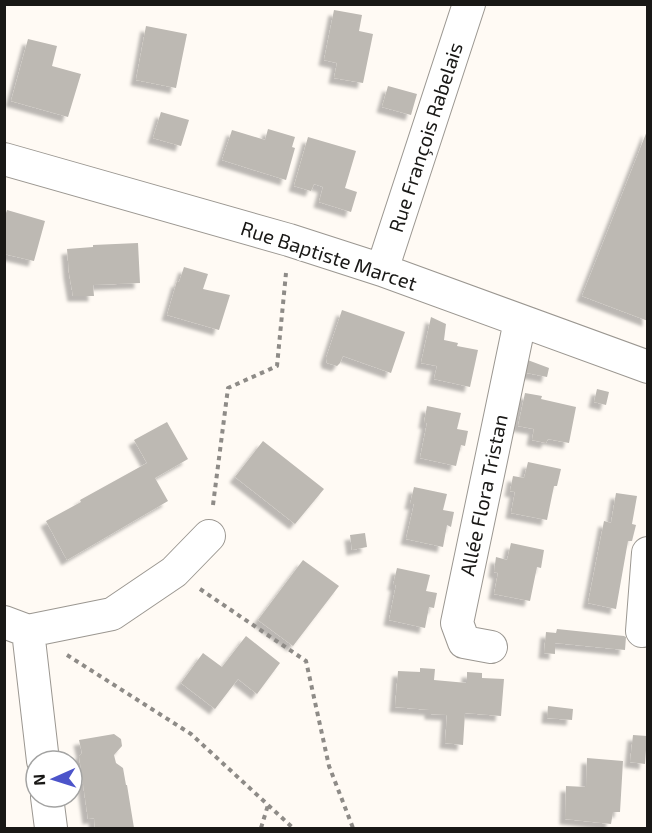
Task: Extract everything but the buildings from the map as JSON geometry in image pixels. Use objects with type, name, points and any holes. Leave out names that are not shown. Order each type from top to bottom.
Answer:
[{"type":"street","name":"Rue François Rabelais","points":[[382,270],[469,4]]},
{"type":"street","name":"Rue Baptiste Marcet","points":[[4,159],[289,240],[382,270],[648,367]]},
{"type":"street","name":"Allée Flora Tristan","points":[[490,647],[464,642],[457,623],[520,321]]},
{"type":"street","points":[[41,749],[16,626],[111,614],[174,572],[209,536]]},
{"type":"street","points":[[642,631],[648,553]]},
{"type":"street","points":[[49,809],[51,828]]},
{"type":"path","points":[[209,536],[228,388],[277,366],[289,240]]},
{"type":"path","points":[[174,572],[306,660],[329,766],[353,828]]},
{"type":"path","points":[[16,626],[191,734],[293,828]]},
{"type":"path","points":[[261,828],[268,805]]}]
